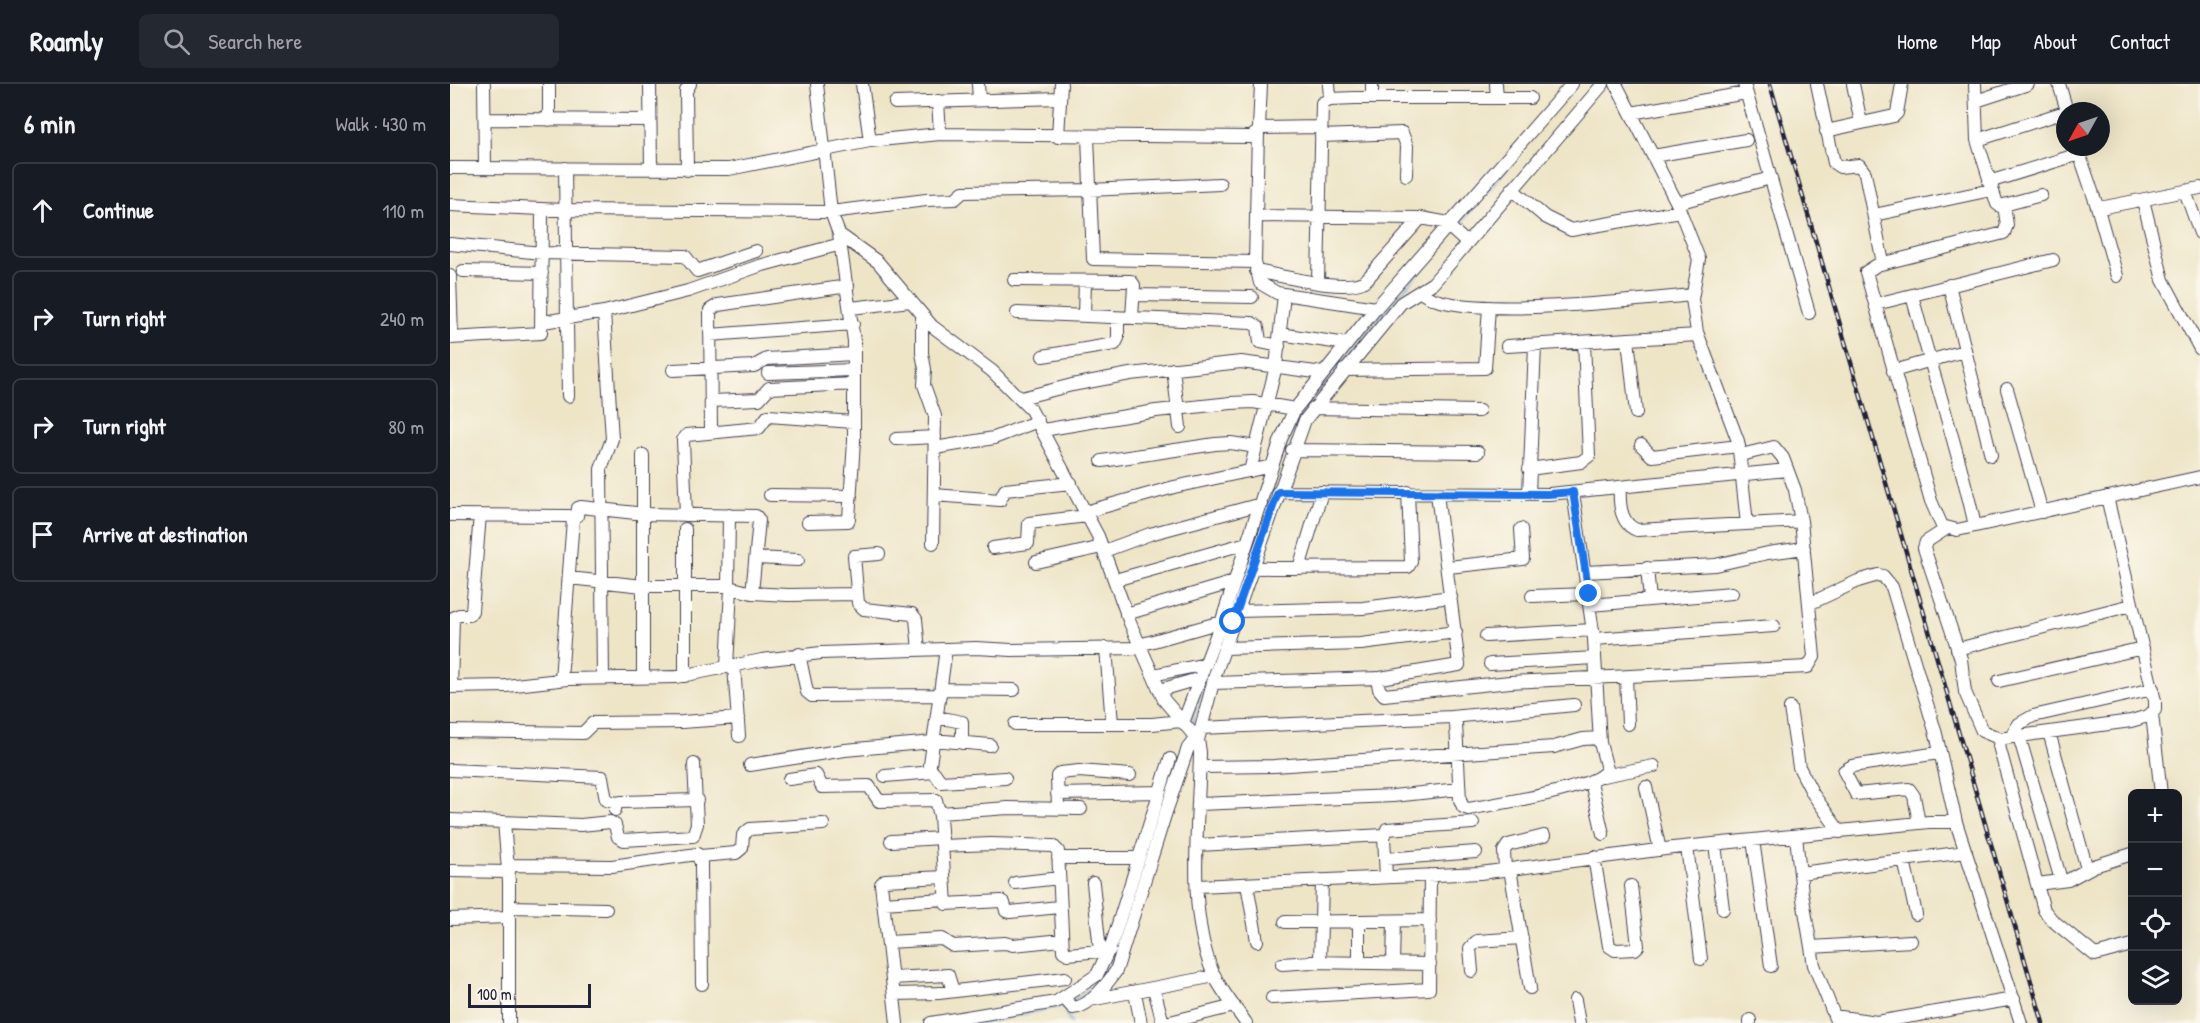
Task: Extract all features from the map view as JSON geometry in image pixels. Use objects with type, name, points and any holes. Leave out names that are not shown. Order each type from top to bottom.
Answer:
[{"type":"street","points":[[484,84],[485,168]]},
{"type":"street","points":[[549,84],[549,120]]},
{"type":"street","points":[[640,84],[650,84],[651,169]]},
{"type":"street","points":[[687,170],[686,91],[690,84]]},
{"type":"street","points":[[808,522],[848,522],[854,422],[853,324],[840,239],[831,212],[822,151],[817,84]]},
{"type":"street","points":[[862,84],[870,141]]},
{"type":"street","points":[[978,84],[979,99]]},
{"type":"street","points":[[1058,137],[1061,84]]},
{"type":"street","points":[[1261,84],[1256,266],[1264,288],[1284,295],[1376,308]]},
{"type":"street","points":[[1329,84],[1330,99]]},
{"type":"street","points":[[1372,84],[1372,98]]},
{"type":"street","points":[[1496,84],[1497,98]]},
{"type":"street","points":[[1246,1023],[1215,976],[1201,936],[1198,886],[1200,767],[1197,735],[1207,681],[1206,664],[1272,466],[1295,409],[1323,373],[1376,308],[1454,231],[1572,84]]},
{"type":"street","points":[[1183,723],[1224,648],[1292,450],[1305,420],[1401,303],[1433,283],[1454,231],[1512,189],[1603,84]]},
{"type":"street","points":[[1616,84],[1678,207],[1699,259],[1692,295],[1698,335],[1740,450],[1747,524]]},
{"type":"street","points":[[1817,84],[1834,163],[1840,167],[1861,167],[1874,215],[1883,263]]},
{"type":"street","points":[[1853,84],[1862,123]]},
{"type":"street","points":[[1826,131],[1890,118],[1897,113],[1902,84]]},
{"type":"street","points":[[1976,84],[1977,140],[1996,204],[2004,205],[2042,195]]},
{"type":"street","points":[[1976,101],[2028,84]]},
{"type":"street","points":[[2059,84],[2064,102]]},
{"type":"street","points":[[1631,114],[1745,88],[1809,313]]},
{"type":"street","points":[[895,104],[979,99],[1060,98]]},
{"type":"street","points":[[1318,281],[1320,108],[1322,103],[1330,99],[1530,98]]},
{"type":"street","points":[[938,101],[940,134]]},
{"type":"street","points":[[1977,140],[2056,115]]},
{"type":"street","points":[[485,119],[650,120]]},
{"type":"street","points":[[450,168],[729,169],[870,141],[940,134],[1058,137],[1251,137],[1259,130],[1402,133],[1407,146],[1406,175]]},
{"type":"street","points":[[1088,137],[1092,256],[1096,261],[1256,266],[1350,286],[1362,284],[1422,218]]},
{"type":"street","points":[[1653,156],[1746,140]]},
{"type":"street","points":[[1874,215],[1990,186],[2065,156]]},
{"type":"street","points":[[2080,156],[2117,276]]},
{"type":"street","points":[[565,168],[568,396]]},
{"type":"street","points":[[1512,189],[1545,217],[1571,230],[1678,207],[1771,178]]},
{"type":"street","points":[[450,205],[564,210],[831,212],[926,200],[952,200],[963,192],[1089,190],[1220,183]]},
{"type":"street","points":[[2097,206],[2143,200],[2200,188]]},
{"type":"street","points":[[2185,191],[2200,233]]},
{"type":"street","points":[[2143,200],[2163,279],[2200,349]]},
{"type":"street","points":[[2004,205],[2007,225],[2004,232],[1883,263],[1866,272],[1939,522],[1946,529],[1957,530],[2200,477]]},
{"type":"street","points":[[450,276],[452,279],[451,338],[541,333],[543,322],[542,209]]},
{"type":"street","points":[[1257,216],[1422,218],[1454,231]]},
{"type":"street","points":[[543,322],[604,312],[700,287],[840,239],[878,262],[922,315],[1022,398],[1041,425],[1103,549],[1126,614],[1160,690],[1172,712],[1197,735],[1452,717],[1574,705]]},
{"type":"street","points":[[450,244],[542,253],[685,256],[697,271],[700,287]]},
{"type":"street","points":[[697,271],[756,251]]},
{"type":"street","points":[[1876,304],[2053,260]]},
{"type":"street","points":[[463,271],[542,273]]},
{"type":"street","points":[[1014,280],[1131,281],[1134,285],[1132,318]]},
{"type":"street","points":[[1084,316],[1085,281]]},
{"type":"street","points":[[1948,285],[1991,455]]},
{"type":"street","points":[[711,432],[709,314],[718,305],[848,286]]},
{"type":"street","points":[[1420,291],[1433,301],[1526,308],[1692,295]]},
{"type":"street","points":[[1134,295],[1252,297]]},
{"type":"street","points":[[1250,471],[1276,366],[1284,295]]},
{"type":"street","points":[[1912,295],[1941,406],[1956,443],[1976,526]]},
{"type":"street","points":[[851,308],[910,301]]},
{"type":"street","points":[[1344,370],[1485,368],[1489,307]]},
{"type":"street","points":[[603,678],[601,464],[612,439],[604,312]]},
{"type":"street","points":[[1017,314],[1252,323],[1258,327],[1260,342],[1280,340],[1347,344]]},
{"type":"street","points":[[922,315],[924,385],[934,412],[933,543]]},
{"type":"street","points":[[1043,356],[1115,344],[1118,338],[1118,318]]},
{"type":"street","points":[[710,335],[853,324]]},
{"type":"street","points":[[1507,346],[1698,335]]},
{"type":"street","points":[[1628,339],[1636,413]]},
{"type":"street","points":[[1529,469],[1581,462],[1589,456],[1584,342]]},
{"type":"street","points":[[1529,494],[1535,345]]},
{"type":"street","points":[[1893,370],[1964,351]]},
{"type":"street","points":[[673,370],[711,366],[754,366],[767,359],[855,354]]},
{"type":"street","points":[[1022,398],[1096,380],[1173,369],[1250,362],[1323,373]]},
{"type":"street","points":[[1173,369],[1180,427]]},
{"type":"street","points":[[768,373],[854,370]]},
{"type":"street","points":[[711,401],[759,399],[769,388],[854,384]]},
{"type":"street","points":[[2007,389],[2042,512]]},
{"type":"street","points":[[896,439],[935,443],[994,438],[1041,425],[1241,402],[1295,409]]},
{"type":"street","points":[[1313,408],[1479,411]]},
{"type":"street","points":[[686,515],[683,440],[687,435],[759,428],[768,416],[854,422]]},
{"type":"street","points":[[1102,461],[1215,444],[1230,443],[1256,447]]},
{"type":"street","points":[[1377,678],[1379,689],[1384,695],[1510,682],[1808,668],[1814,657],[1802,521],[1783,458],[1774,447],[1653,456],[1641,446]]},
{"type":"street","points":[[1292,450],[1478,452]]},
{"type":"street","points":[[643,455],[645,514],[643,678]]},
{"type":"street","points":[[993,548],[1028,543],[1029,523],[1086,514],[1174,487],[1272,466]]},
{"type":"street","points":[[1278,492],[1529,494],[1573,492],[1787,470]]},
{"type":"street","points":[[934,495],[1000,500],[1005,490],[1071,483]]},
{"type":"street","points":[[1620,487],[1620,508],[1632,528],[1802,521]]},
{"type":"street","points":[[1299,568],[1322,492]]},
{"type":"street","points":[[1252,567],[1410,566],[1408,492]]},
{"type":"street","points":[[1573,492],[1594,635],[1599,738],[1606,769],[1603,776]]},
{"type":"street","points":[[1160,690],[1207,681],[1377,678],[1456,667],[1460,661],[1437,494]]},
{"type":"street","points":[[770,495],[851,496]]},
{"type":"street","points":[[2107,497],[2153,689],[2156,706],[2152,714],[2160,789]]},
{"type":"street","points":[[1036,562],[1103,549],[1261,504]]},
{"type":"street","points":[[450,515],[571,517],[577,516],[579,507],[645,514],[729,515],[759,518],[752,592]]},
{"type":"street","points":[[480,515],[472,611],[469,615],[459,615],[453,618],[451,687],[506,686],[561,679],[685,676],[800,654],[1140,646],[1221,622]]},
{"type":"street","points":[[729,515],[731,666],[740,736]]},
{"type":"street","points":[[561,679],[571,517]]},
{"type":"street","points":[[685,676],[686,529]]},
{"type":"street","points":[[1448,567],[1523,559],[1521,529]]},
{"type":"street","points":[[1946,529],[1924,545],[1962,664],[1962,684],[1979,726],[1986,735],[2010,737],[2131,721],[2152,714]]},
{"type":"street","points":[[1115,580],[1247,543]]},
{"type":"street","points":[[1586,572],[1715,565],[1768,553],[1804,548]]},
{"type":"street","points":[[879,554],[854,556],[857,594],[861,608],[912,614],[916,620],[919,650]]},
{"type":"street","points":[[756,558],[798,560]]},
{"type":"street","points":[[1647,568],[1650,600]]},
{"type":"street","points":[[1809,604],[1869,577],[1878,575],[1887,580],[1897,602],[1911,646],[1956,822],[2021,1023]]},
{"type":"street","points":[[569,578],[643,586],[730,587],[752,592],[857,594]]},
{"type":"street","points":[[1126,614],[1234,582]]},
{"type":"street","points":[[1532,596],[1590,600],[1650,600],[1732,592]]},
{"type":"street","points":[[1237,611],[1363,608],[1451,597]]},
{"type":"street","points":[[1957,649],[2132,605]]},
{"type":"street","points":[[1486,636],[1594,635],[1774,626]]},
{"type":"street","points":[[1224,648],[1361,644],[1456,632]]},
{"type":"street","points":[[1106,648],[1112,724]]},
{"type":"street","points":[[1999,681],[2143,648]]},
{"type":"street","points":[[929,772],[946,649]]},
{"type":"street","points":[[800,654],[807,692],[812,696],[1014,690]]},
{"type":"street","points":[[1490,664],[1595,658]]},
{"type":"street","points":[[1153,675],[1206,664]]},
{"type":"street","points":[[1626,676],[1628,724]]},
{"type":"street","points":[[2128,947],[2100,955],[2090,953],[2047,915],[1999,746],[2010,737],[2019,724],[2033,716],[2153,689]]},
{"type":"street","points":[[1790,708],[1799,767],[1813,794],[1840,832]]},
{"type":"street","points":[[937,717],[962,722],[962,744]]},
{"type":"street","points":[[1452,717],[1456,724],[1461,805],[1468,808],[1654,766]]},
{"type":"street","points":[[450,731],[583,733],[593,723],[682,722],[738,718]]},
{"type":"street","points":[[1015,724],[1183,723]]},
{"type":"street","points":[[2049,732],[2087,869]]},
{"type":"street","points":[[931,1023],[1056,1002],[1067,1002],[1078,1008],[1107,984],[1119,964],[1188,748],[1197,735]]},
{"type":"street","points":[[2010,737],[2061,880]]},
{"type":"street","points":[[1200,767],[1274,766],[1554,747],[1583,739],[1599,738]]},
{"type":"street","points":[[750,765],[845,750],[933,741],[990,745]]},
{"type":"street","points":[[1919,823],[1914,796],[1909,789],[1856,794],[1844,771],[1852,766],[1939,753]]},
{"type":"street","points":[[1067,1002],[1097,975],[1105,950],[1117,926],[1170,759]]},
{"type":"street","points":[[616,803],[615,825],[618,837],[624,840],[693,836],[697,824],[694,764]]},
{"type":"street","points":[[450,770],[602,777],[606,800],[616,803],[697,800]]},
{"type":"street","points":[[1058,809],[1057,776],[1064,771],[1130,775]]},
{"type":"street","points":[[885,776],[936,772],[941,782],[1005,778]]},
{"type":"street","points":[[789,779],[816,775],[822,788],[870,786],[879,801],[936,800],[940,813],[944,899],[948,904],[1003,901],[1007,912],[1059,907]]},
{"type":"street","points":[[1591,782],[1603,834]]},
{"type":"street","points":[[1646,787],[1660,850]]},
{"type":"street","points":[[1199,804],[1393,796],[1459,789]]},
{"type":"street","points":[[1057,794],[1159,792]]},
{"type":"street","points":[[940,813],[1008,808],[1081,809]]},
{"type":"street","points":[[450,820],[581,825],[609,822],[615,825]]},
{"type":"street","points":[[504,822],[508,868],[509,1023]]},
{"type":"street","points":[[1198,886],[1508,870],[1594,857],[1715,844],[1919,823],[1956,822]]},
{"type":"street","points":[[1386,877],[1384,835],[1388,829],[1473,823]]},
{"type":"street","points":[[450,871],[612,866],[693,854],[699,856],[736,853],[742,848],[743,835],[750,829],[823,824]]},
{"type":"street","points":[[1198,845],[1384,835]]},
{"type":"street","points":[[1530,988],[1504,851],[1508,844],[1544,836]]},
{"type":"street","points":[[1796,836],[1811,948],[1818,977],[1835,1019],[1877,1022],[2014,999]]},
{"type":"street","points":[[1753,840],[1771,966]]},
{"type":"street","points":[[891,841],[1053,846],[1058,852],[1059,907],[1065,953],[1105,950]]},
{"type":"street","points":[[1715,844],[1723,909]]},
{"type":"street","points":[[1687,847],[1701,959]]},
{"type":"street","points":[[1385,859],[1476,852]]},
{"type":"street","points":[[1800,873],[1966,852]]},
{"type":"street","points":[[699,856],[702,984]]},
{"type":"street","points":[[2037,884],[2073,878],[2087,869],[2128,856]]},
{"type":"street","points":[[1594,857],[1605,931],[1609,946],[1615,950],[1635,949],[1638,946],[1631,886]]},
{"type":"street","points":[[1058,858],[1137,858]]},
{"type":"street","points":[[1904,860],[1916,914]]},
{"type":"street","points":[[1272,998],[1426,991],[1431,986],[1430,875]]},
{"type":"street","points":[[897,1023],[881,884],[885,880],[944,877]]},
{"type":"street","points":[[1015,883],[1059,878]]},
{"type":"street","points":[[1320,962],[1322,880]]},
{"type":"street","points":[[1093,883],[1097,927],[1105,950]]},
{"type":"street","points":[[1247,884],[1257,941]]},
{"type":"street","points":[[882,903],[944,899]]},
{"type":"street","points":[[450,919],[509,912],[606,909]]},
{"type":"street","points":[[1285,922],[1430,920]]},
{"type":"street","points":[[1359,921],[1359,962]]},
{"type":"street","points":[[1393,963],[1394,921]]},
{"type":"street","points":[[1097,927],[1117,926]]},
{"type":"street","points":[[1472,971],[1470,948],[1476,941],[1522,938]]},
{"type":"street","points":[[888,942],[942,939],[953,946],[1005,943],[1013,945],[1062,940]]},
{"type":"street","points":[[1811,948],[1911,941]]},
{"type":"street","points":[[1282,964],[1359,962],[1430,964]]},
{"type":"street","points":[[892,978],[946,974],[951,979],[952,991]]},
{"type":"street","points":[[1089,1000],[1215,976]]},
{"type":"street","points":[[894,994],[952,991],[1065,978]]},
{"type":"street","points":[[1154,989],[1165,1023],[1234,1006]]},
{"type":"street","points":[[1135,993],[1141,1023]]},
{"type":"street","points":[[1575,1000],[1578,1023]]},
{"type":"waterway","points":[[1457,227],[1517,156]]},
{"type":"waterway","points":[[1282,455],[1295,424],[1314,395],[1451,234]]},
{"type":"waterway","points":[[1191,725],[1205,682]]},
{"type":"waterway","points":[[1127,915],[1131,903]]},
{"type":"waterway","points":[[1073,1000],[1099,980],[1108,968],[1115,952]]},
{"type":"waterway","points":[[981,1023],[1066,1005]]},
{"type":"waterway","points":[[1063,1007],[1071,1023]]},
{"type":"railway","points":[[1770,84],[2043,1023]]},
{"type":"route","points":[[1233,622],[1278,492],[1444,494],[1573,492],[1589,594]]}]
